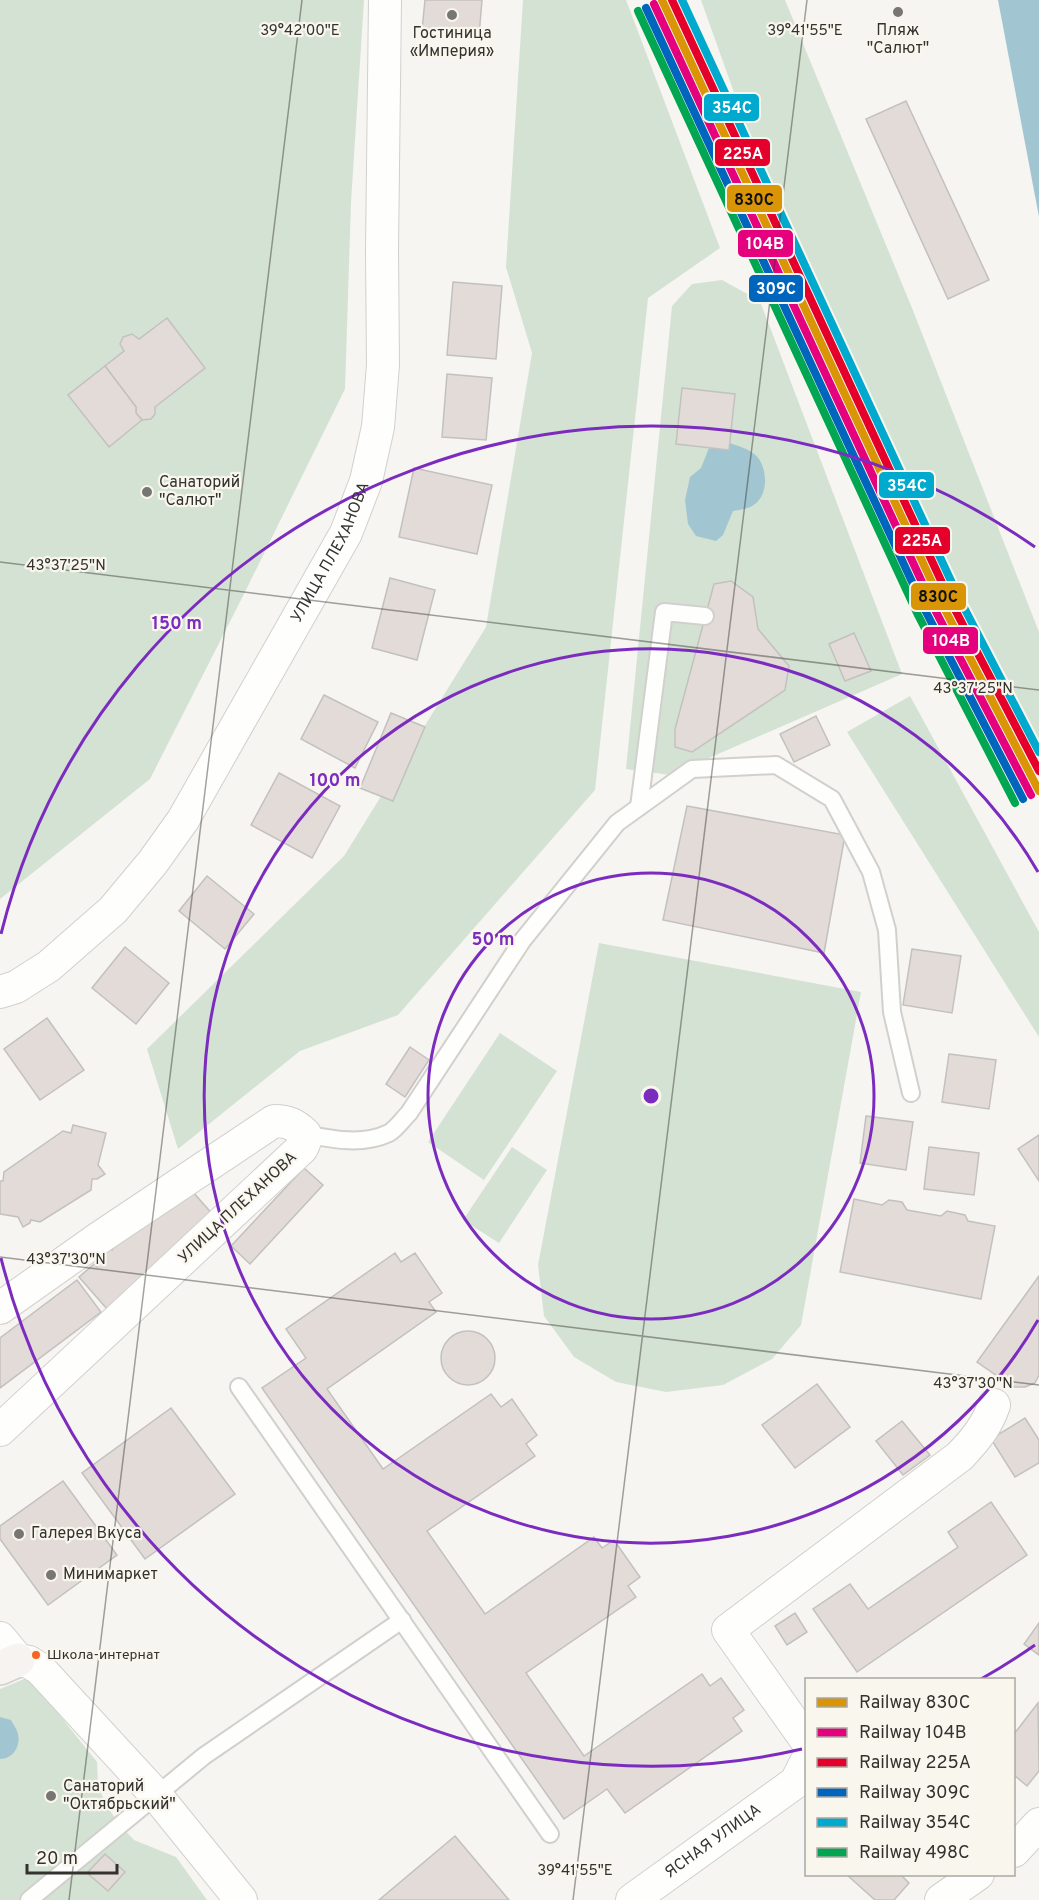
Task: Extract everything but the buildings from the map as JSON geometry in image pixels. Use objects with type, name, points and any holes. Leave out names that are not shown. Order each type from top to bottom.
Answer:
[{"type":"street","name":"УЛИЦА ПЛЕХАНОВА","points":[[0,992],[16,987],[49,966],[113,910],[159,854],[183,820],[346,533],[362,491],[378,427],[382,365],[385,0]]},
{"type":"street","name":"УЛИЦА ПЛЕХАНОВА","points":[[0,1308],[99,1238],[274,1121],[284,1121],[297,1126],[304,1134],[305,1141],[302,1148],[0,1430]]},
{"type":"street","points":[[805,1737],[728,1630],[960,1456],[977,1438],[990,1419],[994,1405]]},
{"type":"street","points":[[6,1656],[29,1662],[40,1669],[156,1795],[241,1900]]},
{"type":"street","name":"ЯСНАЯ УЛИЦА","points":[[632,1900],[801,1772]]},
{"type":"street","points":[[1015,1850],[1039,1824]]},
{"type":"street","points":[[941,1900],[977,1876]]},
{"type":"lane","points":[[639,807],[664,612],[705,616]]},
{"type":"lane","points":[[304,1134],[334,1140],[363,1140],[390,1132],[409,1113],[522,941],[617,823],[692,770],[776,765],[832,799],[871,873],[887,930],[892,1012],[911,1094]]},
{"type":"lane","points":[[239,1387],[550,1834]]},
{"type":"lane","points":[[29,1900],[204,1756],[402,1620]]},
{"type":"green space","name":"Санаторий \"Салют\"","points":[[0,0],[364,0],[351,202],[345,389],[150,779],[0,899]]},
{"type":"green space","points":[[523,0],[626,0],[720,248],[648,298],[595,790],[398,1015],[300,1051],[178,1149],[147,1049],[344,856],[486,627],[532,353],[506,267]]},
{"type":"green space","points":[[701,0],[785,0],[912,308],[1039,632],[1039,760],[1002,694],[761,168]]},
{"type":"green space","points":[[722,280],[760,301],[902,674],[670,775],[626,769],[672,306],[692,284]]},
{"type":"green space","points":[[910,696],[1039,932],[1039,1037],[847,732]]},
{"type":"green space","points":[[599,943],[861,992],[801,1325],[772,1359],[723,1385],[666,1392],[616,1382],[574,1357],[544,1316],[538,1265]]},
{"type":"green space","points":[[500,1033],[557,1071],[484,1180],[428,1142]]},
{"type":"green space","points":[[512,1147],[547,1170],[499,1243],[463,1220]]},
{"type":"green space","name":"Санаторий \"Октябрьский\"","points":[[29,1677],[97,1762],[98,1786],[119,1824],[134,1840],[176,1857],[207,1900],[0,1900],[0,1689]]},
{"type":"water","points":[[998,0],[1039,0],[1039,217]]},
{"type":"water","points":[[729,443],[746,449],[759,459],[764,471],[765,484],[764,491],[757,502],[748,508],[733,511],[723,535],[716,541],[696,536],[688,524],[685,500],[690,477],[701,468],[709,448],[728,450]]},
{"type":"water","points":[[0,1717],[11,1720],[19,1739],[15,1751],[9,1757],[0,1759]]},
{"type":"rail line","name":"830С","points":[[662,0],[942,604],[1039,791]]},
{"type":"rail line","name":"225А","points":[[672,0],[950,600],[1039,771]]},
{"type":"rail line","name":"354С","points":[[682,0],[958,596],[1039,752]]},
{"type":"rail line","name":"104В","points":[[654,4],[934,608],[1031,795]]},
{"type":"rail line","name":"309С","points":[[646,8],[926,612],[1023,799]]},
{"type":"rail line","name":"498С","points":[[638,11],[918,615],[1015,803]]},
{"type":"place","name":"Пляж \"Салют\"","points":[[898,12]]},
{"type":"place","name":"Гостиница «Империя»","points":[[452,15]]},
{"type":"place","name":"Санаторий \"Салют\"","points":[[147,492]]},
{"type":"place","name":"Галерея Вкуса","points":[[19,1534]]},
{"type":"place","name":"Минимаркет","points":[[51,1575]]},
{"type":"place","name":"Школа-интернат","points":[[36,1655]]},
{"type":"place","name":"Санаторий \"Октябрьский\"","points":[[51,1796]]}]
